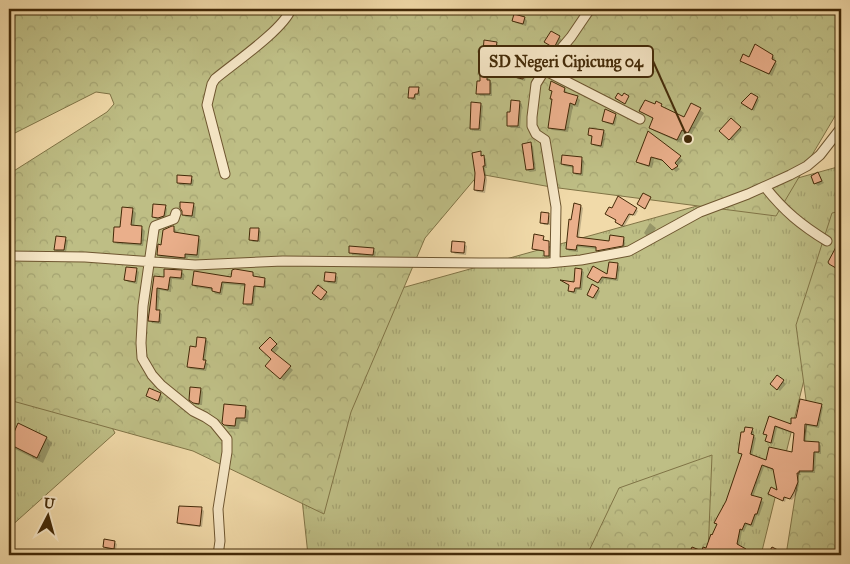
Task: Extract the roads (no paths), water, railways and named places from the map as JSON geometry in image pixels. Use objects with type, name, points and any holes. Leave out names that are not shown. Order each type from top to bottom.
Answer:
[{"type":"street","points":[[225,174],[207,105],[212,84],[215,79],[286,20],[291,9]]},
{"type":"street","points":[[555,262],[555,196],[545,140],[536,134],[532,126],[536,84],[544,70],[571,37],[590,9]]},
{"type":"street","points":[[544,70],[640,119]]},
{"type":"street","points":[[9,256],[85,257],[195,265],[283,261],[441,263],[581,260],[629,251],[706,209],[765,186],[807,166],[820,155],[841,128]]},
{"type":"street","points":[[765,186],[783,209],[801,225],[827,240]]},
{"type":"street","points":[[176,212],[174,219],[156,226],[148,262],[141,335],[142,352],[145,364],[152,375],[186,406],[214,423],[227,439],[228,452],[218,509],[220,541],[218,555]]},
{"type":"place","name":"SD Negeri Cipicung 04","points":[[688,139]]}]
